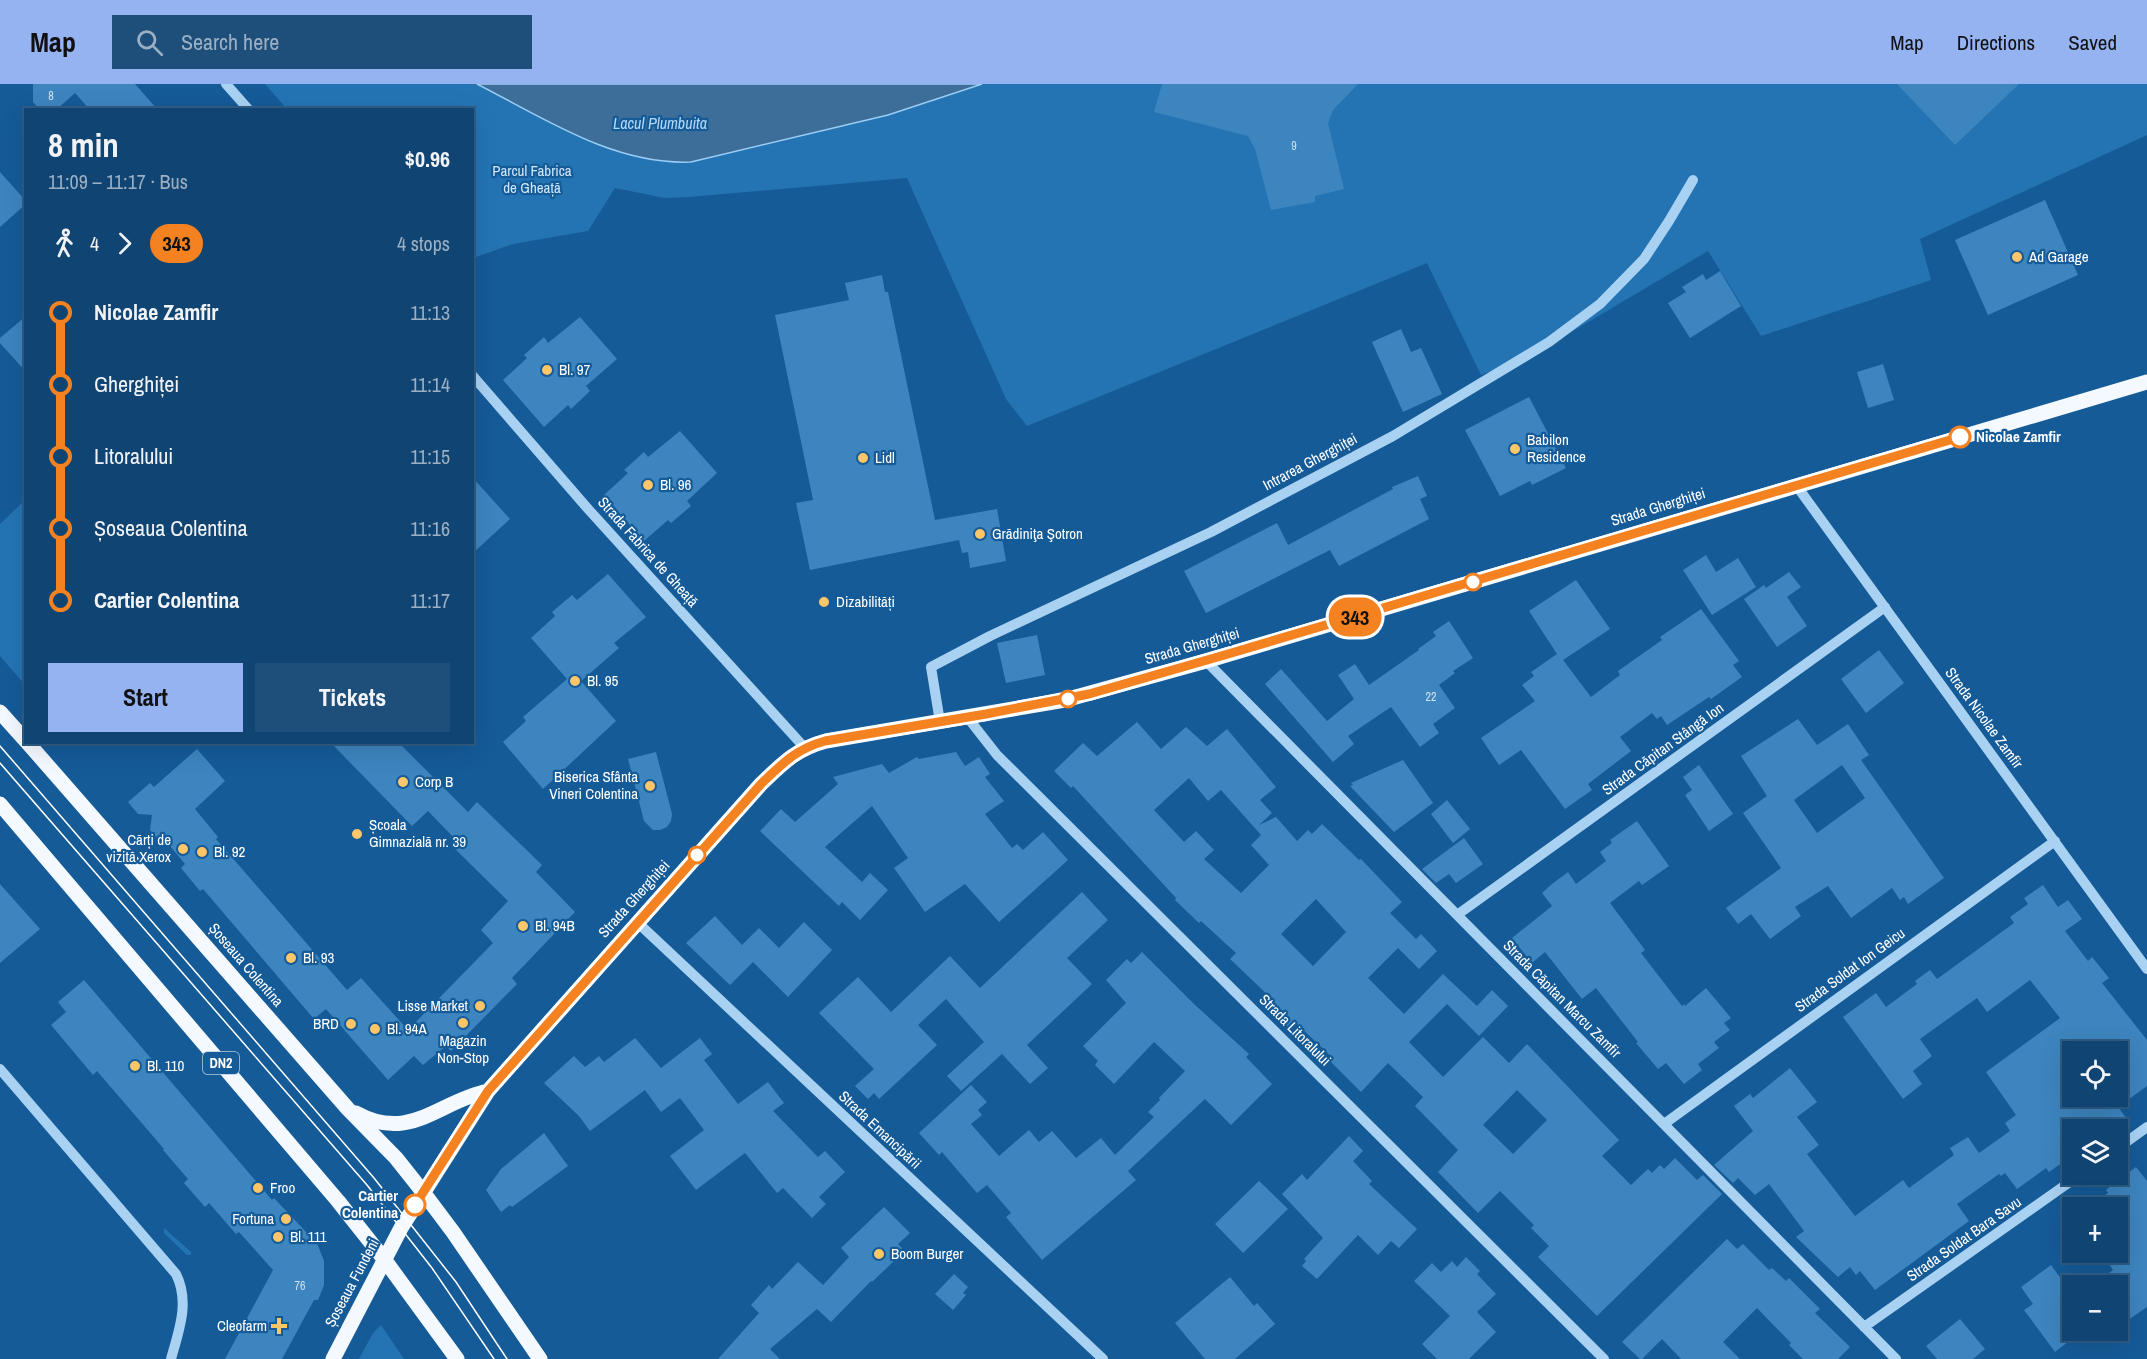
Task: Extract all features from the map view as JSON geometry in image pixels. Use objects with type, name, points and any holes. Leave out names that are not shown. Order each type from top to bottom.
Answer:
[{"type":"main road","name":"Strada Gherghiței","points":[[423,1192],[488,1091],[761,784],[783,762],[804,747],[825,741],[1065,700],[1206,661],[2147,382]]},
{"type":"main road","name":"Șoseaua Colentina","points":[[0,712],[24,740]]},
{"type":"main road","name":"Șoseaua Colentina","points":[[28,744],[348,1109],[396,1158],[453,1232],[540,1359]]},
{"type":"main road","name":"DN2","points":[[0,804],[338,1201],[384,1259],[457,1359]]},
{"type":"main road","points":[[348,1109],[378,1122],[398,1123],[418,1120],[472,1094],[488,1091]]},
{"type":"main road","name":"Șoseaua Fundeni","points":[[333,1359],[384,1259],[423,1192]]},
{"type":"main road","points":[[530,1342],[535,1359]]},
{"type":"street","points":[[226,84],[247,108]]},
{"type":"street","name":"Intrarea Gherghiței","points":[[940,722],[931,667],[990,636],[1221,527],[1393,436],[1549,342],[1600,304],[1644,259],[1670,221],[1693,180]]},
{"type":"street","name":"Strada Fabrica de Gheață","points":[[474,377],[590,510],[804,747]]},
{"type":"street","name":"Strada Nicolae Zamfir","points":[[1797,484],[2147,969]]},
{"type":"street","name":"Strada Căpitan Stângă Ion","points":[[1457,915],[1885,606]]},
{"type":"street","name":"Strada Căpitan Marcu Zamfir","points":[[1206,661],[1896,1359]]},
{"type":"street","name":"Strada Litoralului","points":[[968,718],[997,755],[1604,1359]]},
{"type":"street","name":"Strada Soldat Ion Geicu","points":[[1664,1124],[2055,841]]},
{"type":"street","name":"Strada Emancipării","points":[[637,922],[1103,1359]]},
{"type":"street","points":[[0,1069],[176,1274],[184,1295],[182,1318],[171,1359]]},
{"type":"street","points":[[2128,1141],[2147,1127]]},
{"type":"street","name":"Strada Soldat Bara Savu","points":[[1864,1327],[2065,1185]]},
{"type":"green space","name":"Parcul Fabrica de Gheață","points":[[265,84],[477,84],[587,140],[613,150],[691,162],[888,115],[982,84],[2147,84],[2147,135],[1920,239],[1931,280],[1761,336],[1708,251],[1531,356],[1481,375],[1427,263],[1027,426],[1006,399],[907,178],[665,198],[615,188],[588,231],[513,244],[474,258],[474,108],[286,108]]},
{"type":"green space","points":[[24,501],[24,684],[0,656],[0,524]]},
{"type":"green space","points":[[164,1228],[191,1252],[191,1255],[187,1255],[164,1233]]},
{"type":"green space","points":[[381,1325],[404,1359],[359,1359],[373,1333]]},
{"type":"water","name":"Lacul Plumbuita","points":[[477,84],[982,84],[888,115],[691,162],[662,161],[607,148],[580,137]]},
{"type":"building","points":[[33,84],[135,84],[156,108],[88,108],[75,93],[58,108],[38,108],[33,102]]},
{"type":"building","points":[[1162,84],[1358,84],[1333,110],[1328,123],[1344,189],[1315,196],[1315,202],[1271,210],[1255,149],[1248,136],[1154,112]]},
{"type":"building","points":[[1897,84],[2019,84],[1955,145]]},
{"type":"building","points":[[0,172],[24,199],[24,206],[0,227]]},
{"type":"building","name":"Ad Garage","points":[[2045,200],[2078,275],[1988,315],[1955,240]]},
{"type":"building","points":[[1720,271],[1741,306],[1690,338],[1668,303],[1686,292],[1682,287],[1703,274],[1706,280]]},
{"type":"building","name":"Lidl","points":[[882,275],[885,292],[888,292],[935,520],[997,509],[1006,561],[970,568],[968,552],[962,553],[959,540],[810,570],[796,503],[813,500],[775,315],[849,300],[845,283]]},
{"type":"building","name":"Bl. 97","points":[[580,317],[617,359],[586,386],[590,391],[571,409],[568,405],[544,427],[503,380],[527,358],[524,355],[544,337],[548,343]]},
{"type":"building","points":[[24,318],[24,370],[0,343],[0,338]]},
{"type":"building","points":[[1401,329],[1411,352],[1421,348],[1442,394],[1403,412],[1372,342]]},
{"type":"building","points":[[1883,364],[1894,400],[1868,408],[1857,372]]},
{"type":"building","name":"Babilon Residence","points":[[1529,397],[1566,468],[1532,485],[1530,481],[1500,496],[1465,430]]},
{"type":"building","name":"Bl. 96","points":[[680,431],[717,473],[687,501],[691,506],[671,523],[668,520],[644,541],[604,495],[628,473],[624,470],[644,452],[648,457]]},
{"type":"building","points":[[1418,476],[1427,496],[1420,499],[1429,519],[1339,566],[1330,550],[1206,613],[1184,571],[1277,523],[1288,545],[1393,489],[1392,487]]},
{"type":"building","points":[[474,479],[510,519],[474,552]]},
{"type":"building","points":[[1706,555],[1716,572],[1738,558],[1756,587],[1712,615],[1683,570]]},
{"type":"building","points":[[1789,572],[1801,587],[1787,597],[1807,626],[1777,647],[1744,599],[1764,585],[1766,588]]},
{"type":"building","name":"Bl. 95","points":[[608,574],[646,617],[614,643],[619,648],[581,681],[616,721],[543,789],[503,742],[526,721],[523,717],[567,679],[531,638],[555,616],[552,612],[572,595],[577,600]]},
{"type":"building","points":[[1576,580],[1610,629],[1563,660],[1591,697],[1620,675],[1618,671],[1662,640],[1660,637],[1701,609],[1739,661],[1733,665],[1742,677],[1711,699],[1709,697],[1667,725],[1661,716],[1657,719],[1652,713],[1620,737],[1631,751],[1588,784],[1592,790],[1565,809],[1521,750],[1499,765],[1481,738],[1535,701],[1522,685],[1534,676],[1531,672],[1557,654],[1529,611]]},
{"type":"building","points":[[1449,621],[1473,658],[1453,671],[1455,673],[1439,685],[1455,708],[1433,724],[1439,733],[1420,747],[1391,707],[1348,736],[1354,744],[1333,762],[1265,684],[1281,669],[1327,721],[1354,699],[1338,675],[1355,664],[1369,685],[1419,650],[1436,636],[1433,632]]},
{"type":"building","points":[[1037,635],[1045,675],[1006,683],[997,643]]},
{"type":"building","points":[[1879,650],[1904,683],[1866,713],[1841,679]]},
{"type":"building","points":[[1798,719],[1817,745],[1848,724],[1869,755],[1861,760],[1944,878],[1908,904],[1904,897],[1900,900],[1892,888],[1851,918],[1828,886],[1795,907],[1801,916],[1770,939],[1751,914],[1738,924],[1726,908],[1781,868],[1743,813],[1767,796],[1741,756]],"holes":[[[1842,765],[1865,798],[1817,833],[1794,800]]]},
{"type":"building","points":[[1137,722],[1161,749],[1186,727],[1207,746],[1227,729],[1276,787],[1260,800],[1272,813],[1259,825],[1276,817],[1297,841],[1308,830],[1312,834],[1322,824],[1359,860],[1361,859],[1402,902],[1390,913],[1416,939],[1421,934],[1437,951],[1419,969],[1398,948],[1368,978],[1404,1014],[1443,974],[1477,1006],[1492,990],[1508,1006],[1479,1036],[1447,1004],[1409,1042],[1443,1077],[1483,1037],[1509,1063],[1527,1044],[1619,1140],[1602,1156],[1631,1185],[1648,1169],[1652,1173],[1660,1165],[1664,1169],[1675,1158],[1697,1180],[1703,1175],[1722,1194],[1597,1316],[1538,1257],[1549,1246],[1531,1228],[1534,1225],[1500,1191],[1478,1213],[1438,1172],[1458,1150],[1415,1106],[1423,1097],[1388,1063],[1361,1092],[1330,1061],[1333,1058],[1297,1024],[1291,1030],[1264,1004],[1270,997],[1230,959],[1236,953],[1175,900],[1176,898],[1073,786],[1071,788],[1054,771],[1083,743],[1097,756]],"holes":[[[1189,778],[1208,801],[1221,790],[1261,835],[1251,845],[1269,865],[1241,893],[1204,859],[1214,850],[1196,831],[1184,842],[1154,810]],[[1316,899],[1346,932],[1313,966],[1281,934]],[[1517,1090],[1547,1120],[1513,1154],[1483,1125]]]},
{"type":"building","points":[[332,744],[400,744],[468,812],[477,802],[542,865],[536,872],[575,912],[512,978],[517,984],[451,1051],[446,1046],[423,1065],[414,1056],[388,1080],[326,1009],[314,1019],[203,889],[200,891],[181,868],[185,864],[165,840],[159,840],[150,830],[152,815],[138,814],[128,802],[150,783],[154,787],[197,749],[225,781],[195,809],[218,837],[216,839],[347,990],[361,978],[408,1030],[493,943],[481,930],[508,901],[452,846],[457,841],[428,811],[412,826]]},
{"type":"building","name":"Biserica Sfânta Vineri Colentina","points":[[656,752],[672,814],[667,827],[660,830],[653,830],[644,821],[628,759]]},
{"type":"building","points":[[956,752],[965,766],[979,757],[990,774],[985,777],[1004,801],[985,814],[1012,848],[1017,844],[1023,850],[1043,832],[1068,860],[999,922],[965,884],[925,912],[894,868],[908,858],[872,806],[825,847],[862,882],[870,873],[888,890],[860,920],[842,902],[839,906],[760,831],[781,809],[795,822],[838,784],[833,777],[882,764],[889,773],[917,757],[919,759]]},
{"type":"building","points":[[1403,760],[1433,803],[1394,832],[1350,786],[1353,785],[1351,783]]},
{"type":"building","points":[[1699,765],[1733,814],[1709,831],[1685,795],[1692,790],[1683,777]]},
{"type":"building","points":[[1447,800],[1470,829],[1453,843],[1431,814]]},
{"type":"building","points":[[1637,821],[1669,866],[1642,885],[1639,881],[1610,903],[1645,950],[1641,953],[1682,1006],[1706,988],[1731,1018],[1724,1023],[1730,1030],[1714,1042],[1719,1048],[1698,1064],[1702,1070],[1684,1084],[1666,1063],[1658,1069],[1596,988],[1582,999],[1545,952],[1532,963],[1512,938],[1552,906],[1542,893],[1568,872],[1576,884],[1606,861],[1600,852],[1612,843],[1610,840]]},
{"type":"building","points":[[1464,838],[1483,864],[1456,883],[1449,874],[1436,883],[1422,869]]},
{"type":"building","points":[[0,884],[40,929],[0,963]]},
{"type":"building","points":[[2043,885],[2058,907],[2068,900],[2082,919],[2065,931],[2088,961],[2092,957],[2109,978],[2102,983],[2147,1040],[2147,1086],[2128,1100],[2128,1041],[2062,1041],[2062,1107],[2118,1107],[2127,1119],[2062,1119],[2062,1163],[2049,1172],[2046,1168],[2017,1189],[2005,1173],[2001,1176],[1999,1174],[1957,1204],[1969,1221],[1875,1290],[1860,1271],[1856,1275],[1850,1267],[1838,1277],[1796,1237],[1804,1231],[1769,1184],[1755,1195],[1738,1178],[1733,1183],[1714,1165],[1753,1131],[1734,1106],[1750,1094],[1753,1098],[1790,1068],[1817,1102],[1797,1117],[1819,1145],[1807,1154],[1855,1216],[1903,1180],[1909,1188],[1954,1155],[1950,1148],[1968,1137],[1979,1153],[2010,1131],[2005,1123],[2016,1115],[1986,1072],[2060,1018],[2030,980],[1987,1012],[1977,998],[1920,1039],[1932,1056],[1913,1071],[1922,1084],[1903,1099],[1843,1017],[1876,993],[1886,1007],[1917,984],[1915,981],[1930,970],[1937,979],[2014,923],[2010,917],[2028,904],[2024,898]]},
{"type":"building","points":[[1082,892],[1108,920],[1067,958],[1092,984],[1027,1045],[1048,1068],[1030,1084],[1002,1054],[961,1091],[947,1076],[984,1042],[946,999],[918,1025],[937,1045],[879,1099],[874,1093],[868,1099],[855,1086],[874,1069],[819,1013],[858,977],[891,1012],[950,956],[980,988]]},
{"type":"building","points":[[715,916],[742,945],[759,928],[779,948],[804,922],[832,950],[788,997],[753,962],[730,985],[686,943]]},
{"type":"building","points":[[1142,952],[1249,1054],[1246,1057],[1272,1084],[1231,1125],[1205,1099],[1128,1171],[1136,1180],[1042,1260],[1006,1217],[1011,1213],[987,1185],[977,1193],[942,1152],[939,1155],[919,1133],[971,1085],[987,1102],[978,1110],[982,1115],[971,1124],[999,1156],[1029,1130],[1039,1142],[1052,1131],[1076,1158],[1101,1138],[1115,1155],[1154,1117],[1148,1112],[1185,1071],[1154,1042],[1114,1084],[1095,1065],[1098,1061],[1083,1046],[1126,1003],[1106,980],[1127,959],[1131,963]]},
{"type":"building","name":"Bl. 111","points":[[84,980],[272,1200],[274,1198],[307,1233],[311,1232],[317,1243],[324,1261],[324,1285],[318,1300],[314,1300],[282,1359],[225,1359],[273,1270],[239,1232],[236,1234],[209,1203],[205,1207],[184,1183],[188,1179],[164,1149],[97,1071],[93,1075],[51,1025],[66,1012],[58,1002]]},
{"type":"building","points":[[635,1038],[661,1068],[700,1038],[712,1054],[704,1060],[738,1104],[768,1082],[784,1103],[773,1111],[818,1157],[825,1151],[845,1172],[819,1197],[826,1204],[812,1218],[783,1188],[777,1193],[745,1153],[696,1190],[670,1156],[704,1130],[680,1098],[661,1112],[645,1090],[590,1131],[579,1116],[544,1083],[574,1056],[585,1067],[599,1056],[604,1062]]},
{"type":"building","points":[[544,1133],[568,1166],[512,1207],[510,1205],[501,1212],[486,1190],[501,1169]]},
{"type":"building","points":[[1349,1136],[1363,1151],[1353,1161],[1372,1181],[1369,1184],[1417,1229],[1399,1248],[1391,1241],[1378,1255],[1358,1235],[1317,1279],[1302,1266],[1306,1261],[1304,1259],[1323,1238],[1282,1194],[1302,1174],[1307,1180]]},
{"type":"building","points":[[2136,1167],[2147,1181],[2147,1307],[2128,1320],[2128,1275],[2106,1275],[2113,1270],[2108,1263],[2128,1263],[2128,1197],[2102,1197],[2113,1185],[2128,1185],[2128,1173]]},
{"type":"building","points":[[1259,1181],[1288,1209],[1243,1253],[1215,1224]]},
{"type":"building","points":[[884,1207],[910,1233],[898,1244],[902,1248],[891,1259],[894,1261],[831,1322],[817,1309],[770,1349],[780,1359],[718,1359],[759,1313],[751,1305],[769,1285],[772,1289],[798,1262],[823,1285],[849,1257],[841,1248]]},
{"type":"building","points":[[1727,1239],[1737,1249],[1743,1244],[1769,1270],[1772,1268],[1786,1281],[1789,1278],[1820,1309],[1815,1313],[1850,1347],[1838,1359],[1803,1359],[1789,1345],[1791,1343],[1757,1308],[1723,1342],[1740,1359],[1681,1359],[1662,1339],[1640,1359],[1622,1342]]},
{"type":"building","points":[[1466,1257],[1480,1271],[1477,1274],[1496,1294],[1477,1312],[1496,1332],[1469,1359],[1437,1359],[1422,1344],[1450,1316],[1414,1281],[1432,1263],[1441,1272],[1452,1261],[1457,1267]]},
{"type":"building","points":[[2051,1265],[2062,1280],[2062,1341],[2069,1341],[2055,1352],[2024,1310],[2033,1304],[2021,1287]]},
{"type":"building","points":[[954,1274],[968,1287],[963,1293],[966,1295],[953,1310],[935,1294]]},
{"type":"building","points":[[1230,1277],[1254,1306],[1257,1303],[1275,1324],[1235,1359],[1205,1359],[1175,1323]]},
{"type":"building","points":[[1960,1319],[1985,1349],[1973,1359],[1937,1359],[1926,1346]]},
{"type":"tram line","points":[[0,746],[374,1178],[456,1282],[507,1359]]},
{"type":"tram line","points":[[0,763],[367,1185],[432,1268],[494,1359]]},
{"type":"bus line","name":"343","points":[[415,1205],[488,1091],[761,784],[783,762],[804,747],[825,741],[1041,705],[1089,694],[1960,437]]},
{"type":"place","name":"Ad Garage","points":[[2017,257]]},
{"type":"place","name":"Bl. 97","points":[[547,370]]},
{"type":"place","name":"Nicolae Zamfir","points":[[1960,437]]},
{"type":"place","name":"Babilon Residence","points":[[1515,449]]},
{"type":"place","name":"Lidl","points":[[863,458]]},
{"type":"place","name":"Bl. 96","points":[[648,485]]},
{"type":"place","name":"Grădiniţa Şotron","points":[[980,534]]},
{"type":"place","name":"Dizabilități","points":[[824,602]]},
{"type":"place","name":"Bl. 95","points":[[575,681]]},
{"type":"place","name":"Corp B","points":[[403,782]]},
{"type":"place","name":"Biserica Sfânta Vineri Colentina","points":[[650,786]]},
{"type":"place","name":"Școala Gimnazială nr. 39","points":[[357,834]]},
{"type":"place","name":"Cărți de vizită Xerox","points":[[183,849]]},
{"type":"place","name":"Bl. 92","points":[[202,852]]},
{"type":"place","name":"Bl. 94B","points":[[523,926]]},
{"type":"place","name":"Bl. 93","points":[[291,958]]},
{"type":"place","name":"Lisse Market","points":[[480,1006]]},
{"type":"place","name":"Magazin Non-Stop","points":[[463,1023]]},
{"type":"place","name":"BRD","points":[[351,1024]]},
{"type":"place","name":"Bl. 94A","points":[[375,1029]]},
{"type":"place","name":"Bl. 110","points":[[135,1066]]},
{"type":"place","name":"Froo","points":[[258,1188]]},
{"type":"place","name":"Cartier Colentina","points":[[415,1205]]},
{"type":"place","name":"Fortuna","points":[[286,1219]]},
{"type":"place","name":"Bl. 111","points":[[278,1237]]},
{"type":"place","name":"Boom Burger","points":[[879,1254]]},
{"type":"place","name":"Cleofarm","points":[[279,1326]]}]
